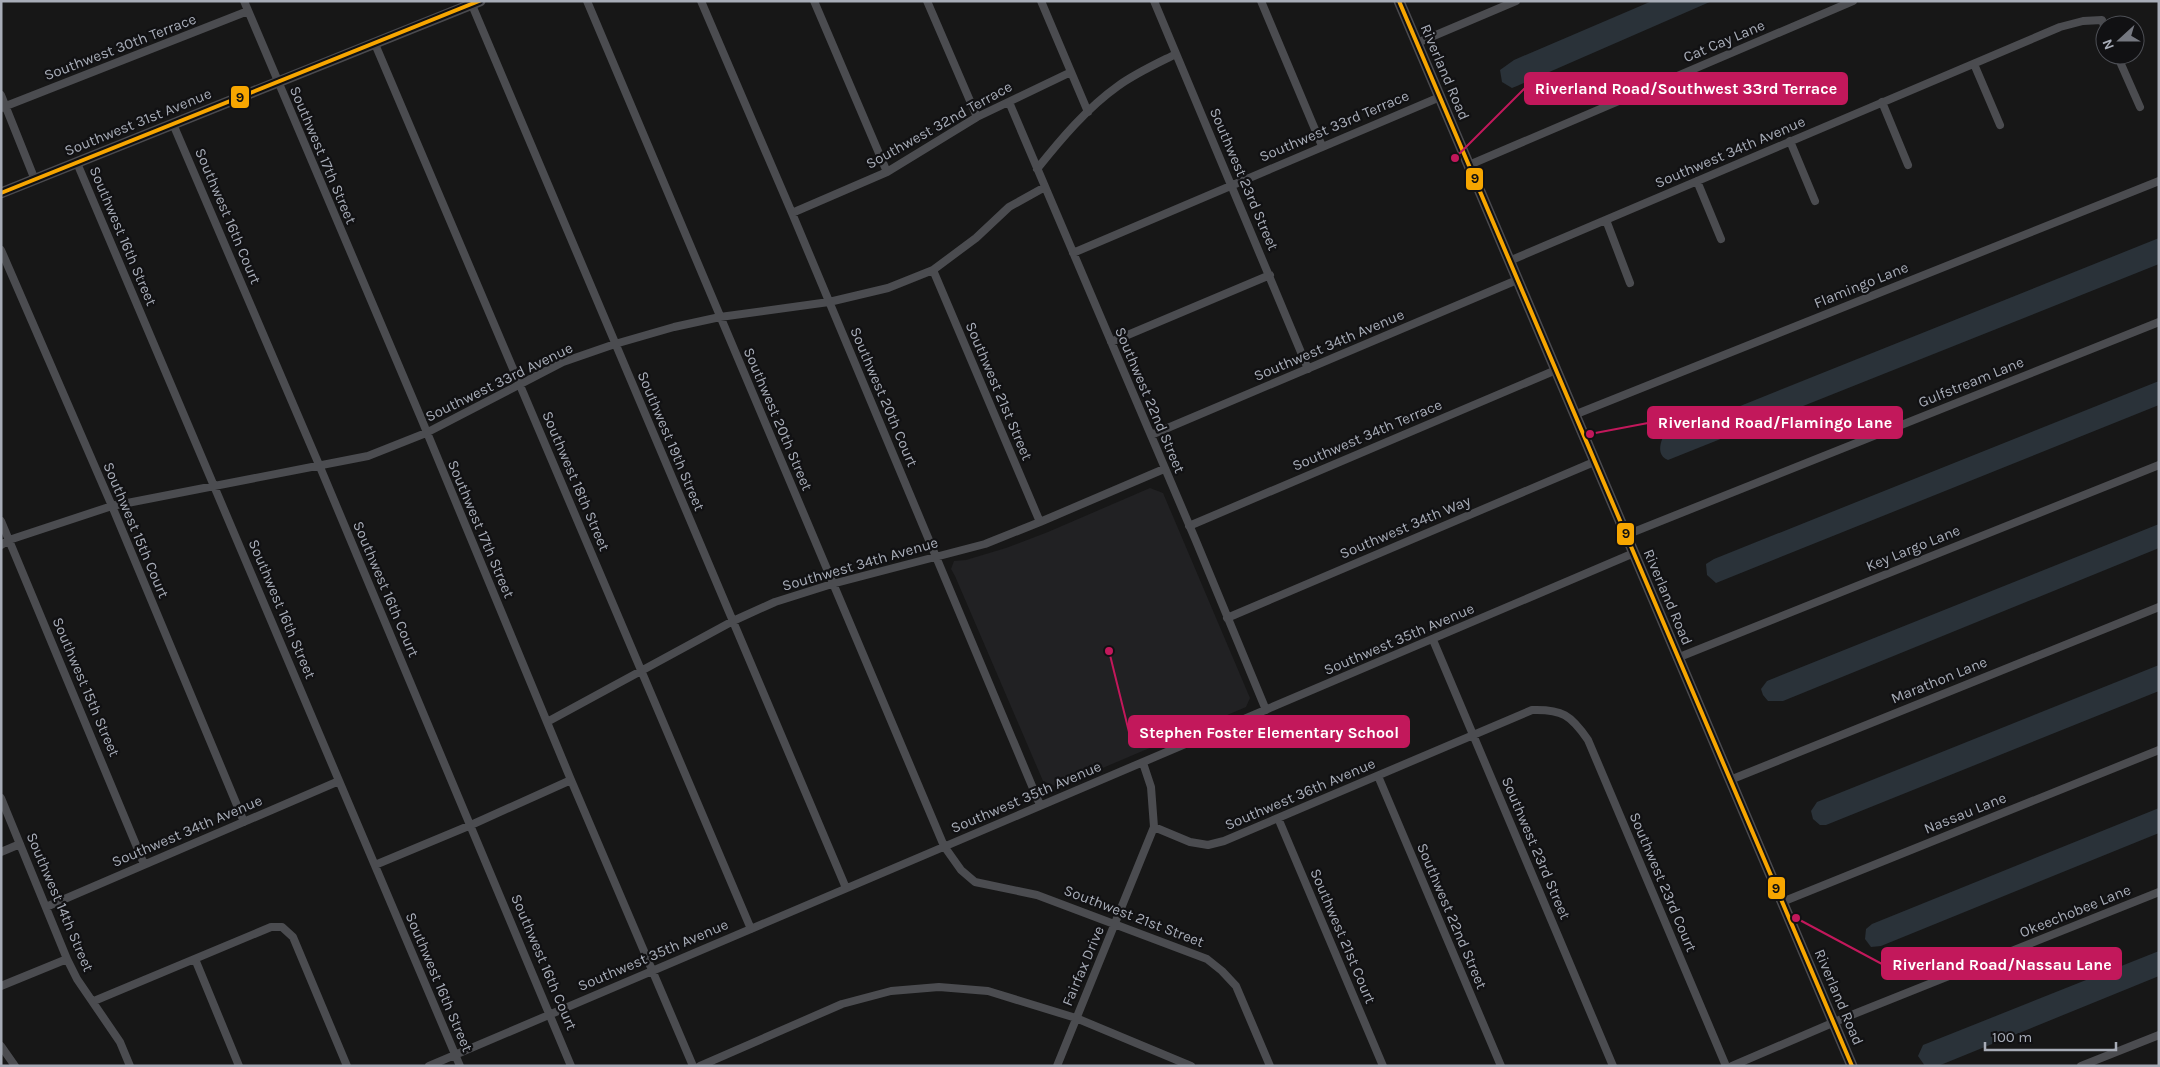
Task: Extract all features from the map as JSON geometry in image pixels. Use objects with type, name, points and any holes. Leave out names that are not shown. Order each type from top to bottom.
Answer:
[{"type":"street","name":"Southwest 17th Street","points":[[244,1],[571,780],[694,1066]]},
{"type":"street","name":"Southwest 20th Street","points":[[587,1],[944,846]]},
{"type":"street","name":"Southwest 20th Court","points":[[701,1],[830,302],[1040,805]]},
{"type":"street","points":[[814,1],[887,172]]},
{"type":"street","points":[[927,1],[976,117]]},
{"type":"street","points":[[1041,1],[1088,112]]},
{"type":"street","name":"Southwest 23rd Street","points":[[1154,1],[1308,369]]},
{"type":"street","points":[[1261,1],[1322,146]]},
{"type":"street","name":"Riverland Road","points":[[1399,1],[1852,1066]]},
{"type":"street","points":[[1417,43],[1516,1]]},
{"type":"street","name":"Cat Cay Lane","points":[[1469,165],[1853,1]]},
{"type":"street","name":"Southwest 31st Avenue","points":[[1,193],[476,3]]},
{"type":"street","name":"Southwest 19th Street","points":[[476,3],[615,344],[846,888]]},
{"type":"street","name":"Southwest 30th Terrace","points":[[4,107],[248,11]]},
{"type":"street","name":"Southwest 34th Avenue","points":[[1509,261],[2060,27],[2083,21],[2095,23]]},
{"type":"street","name":"Southwest 18th Street","points":[[375,44],[751,929]]},
{"type":"street","points":[[1037,169],[1061,139],[1088,112],[1128,79],[1176,54]]},
{"type":"street","points":[[1974,64],[2000,125]]},
{"type":"street","points":[[2121,65],[2140,107]]},
{"type":"street","name":"Southwest 32nd Terrace","points":[[792,213],[887,172],[976,117],[1071,72]]},
{"type":"street","points":[[1,95],[4,107],[35,180]]},
{"type":"street","name":"Southwest 33rd Terrace","points":[[1073,252],[1440,97]]},
{"type":"street","name":"Southwest 22nd Street","points":[[1009,102],[1164,469],[1190,526],[1266,710]]},
{"type":"street","points":[[1882,102],[1908,166]]},
{"type":"street","name":"Southwest 16th Court","points":[[173,124],[320,466],[571,1066]]},
{"type":"street","points":[[1790,141],[1815,201]]},
{"type":"street","name":"Southwest 16th Street","points":[[77,163],[460,1066]]},
{"type":"street","points":[[1697,181],[1721,239]]},
{"type":"street","name":"Flamingo Lane","points":[[1574,415],[2159,181]]},
{"type":"street","name":"Southwest 33rd Avenue","points":[[1,545],[9,540],[112,506],[368,456],[426,433],[563,362],[615,344],[674,327],[720,317],[830,302],[888,288],[933,270],[976,238],[1009,207],[1045,187]]},
{"type":"street","points":[[1606,220],[1630,283]]},
{"type":"street","name":"Southwest 15th Court","points":[[1,250],[112,506],[244,822]]},
{"type":"street","name":"Southwest 21st Street","points":[[933,270],[1040,522]]},
{"type":"street","points":[[1111,342],[1270,275]]},
{"type":"street","name":"Southwest 34th Avenue","points":[[1151,435],[1518,280]]},
{"type":"street","name":"Gulfstream Lane","points":[[1626,535],[2159,322]]},
{"type":"street","name":"Southwest 34th Terrace","points":[[1190,526],[1556,370]]},
{"type":"street","name":"Southwest 34th Way","points":[[1227,618],[1594,462]]},
{"type":"street","name":"Key Largo Lane","points":[[1677,658],[2159,465]]},
{"type":"street","name":"Southwest 34th Avenue","points":[[547,722],[733,621],[776,602],[832,584],[985,544],[1164,469]]},
{"type":"street","name":"Southwest 15th Street","points":[[1,521],[144,864]]},
{"type":"street","name":"Southwest 35th Avenue","points":[[429,1066],[1634,554]]},
{"type":"street","name":"Marathon Lane","points":[[1730,780],[2159,607]]},
{"type":"street","name":"Southwest 23rd Street","points":[[1433,640],[1613,1066]]},
{"type":"street","name":"Southwest 36th Avenue","points":[[1154,827],[1190,842],[1208,845],[1224,841],[1532,710],[1552,710],[1566,716]]},
{"type":"street","name":"Southwest 23rd Court","points":[[1566,716],[1577,724],[1588,740],[1726,1066]]},
{"type":"street","name":"Nassau Lane","points":[[1782,902],[2159,750]]},
{"type":"street","name":"Fairfax Drive","points":[[1057,1066],[1154,827],[1151,787],[1143,763]]},
{"type":"street","name":"Southwest 22nd Street","points":[[1378,776],[1501,1066]]},
{"type":"street","points":[[374,865],[471,825],[571,780]]},
{"type":"street","name":"Southwest 34th Avenue","points":[[46,907],[339,781]]},
{"type":"street","name":"Southwest 14th Street","points":[[1,798],[67,959],[77,979],[94,1001],[120,1042],[130,1066]]},
{"type":"street","name":"Southwest 21st Court","points":[[1278,818],[1383,1066]]},
{"type":"street","points":[[1,852],[20,844]]},
{"type":"street","name":"Southwest 21st Street","points":[[944,846],[961,870],[975,882],[1037,895],[1116,923],[1207,959],[1222,970],[1236,986],[1270,1066]]},
{"type":"street","name":"Okeechobee Lane","points":[[1732,1066],[1834,1022],[2159,892]]},
{"type":"street","points":[[94,1001],[271,927],[282,927],[293,937],[347,1066]]},
{"type":"street","points":[[1,986],[67,959]]},
{"type":"street","points":[[195,959],[239,1066]]},
{"type":"street","points":[[700,1066],[842,1004],[891,992],[940,987],[988,991],[1076,1018],[1191,1066]]},
{"type":"street","points":[[2081,1066],[2159,1034]]},
{"type":"street","points":[[1,1046],[14,1066]]},
{"type":"shaded area","points":[[1652,1],[1712,1],[1512,88],[1502,82],[1500,70],[1514,60]]},
{"type":"shaded area","points":[[2159,238],[2159,264],[1668,460],[1662,456],[1660,447],[1663,437]]},
{"type":"shaded area","points":[[2159,381],[2159,405],[1716,583],[1707,575],[1706,564],[1714,559]]},
{"type":"shaded area","points":[[1150,488],[1163,493],[1250,698],[1246,707],[1058,787],[1043,781],[951,569],[954,561],[966,560],[1006,548]]},
{"type":"shaded area","points":[[2159,524],[2159,548],[1783,701],[1768,701],[1763,695],[1761,689],[1767,681]]},
{"type":"shaded area","points":[[2159,665],[2159,691],[1826,825],[1820,825],[1813,819],[1811,811],[1817,802]]},
{"type":"shaded area","points":[[2159,808],[2159,833],[1881,946],[1871,947],[1865,939],[1866,929],[1872,924]]},
{"type":"shaded area","points":[[2159,951],[2159,976],[1938,1066],[1925,1066],[1918,1056],[1923,1045]]},
{"type":"transit line","name":"9","points":[[1,193],[479,1]]},
{"type":"transit line","name":"9","points":[[1399,1],[1852,1066]]},
{"type":"place","name":"Riverland Road/Southwest 33rd Terrace","points":[[1455,158]]},
{"type":"place","name":"Riverland Road/Flamingo Lane","points":[[1590,434]]},
{"type":"place","name":"Stephen Foster Elementary School","points":[[1109,651]]},
{"type":"place","name":"Riverland Road/Nassau Lane","points":[[1796,918]]}]
